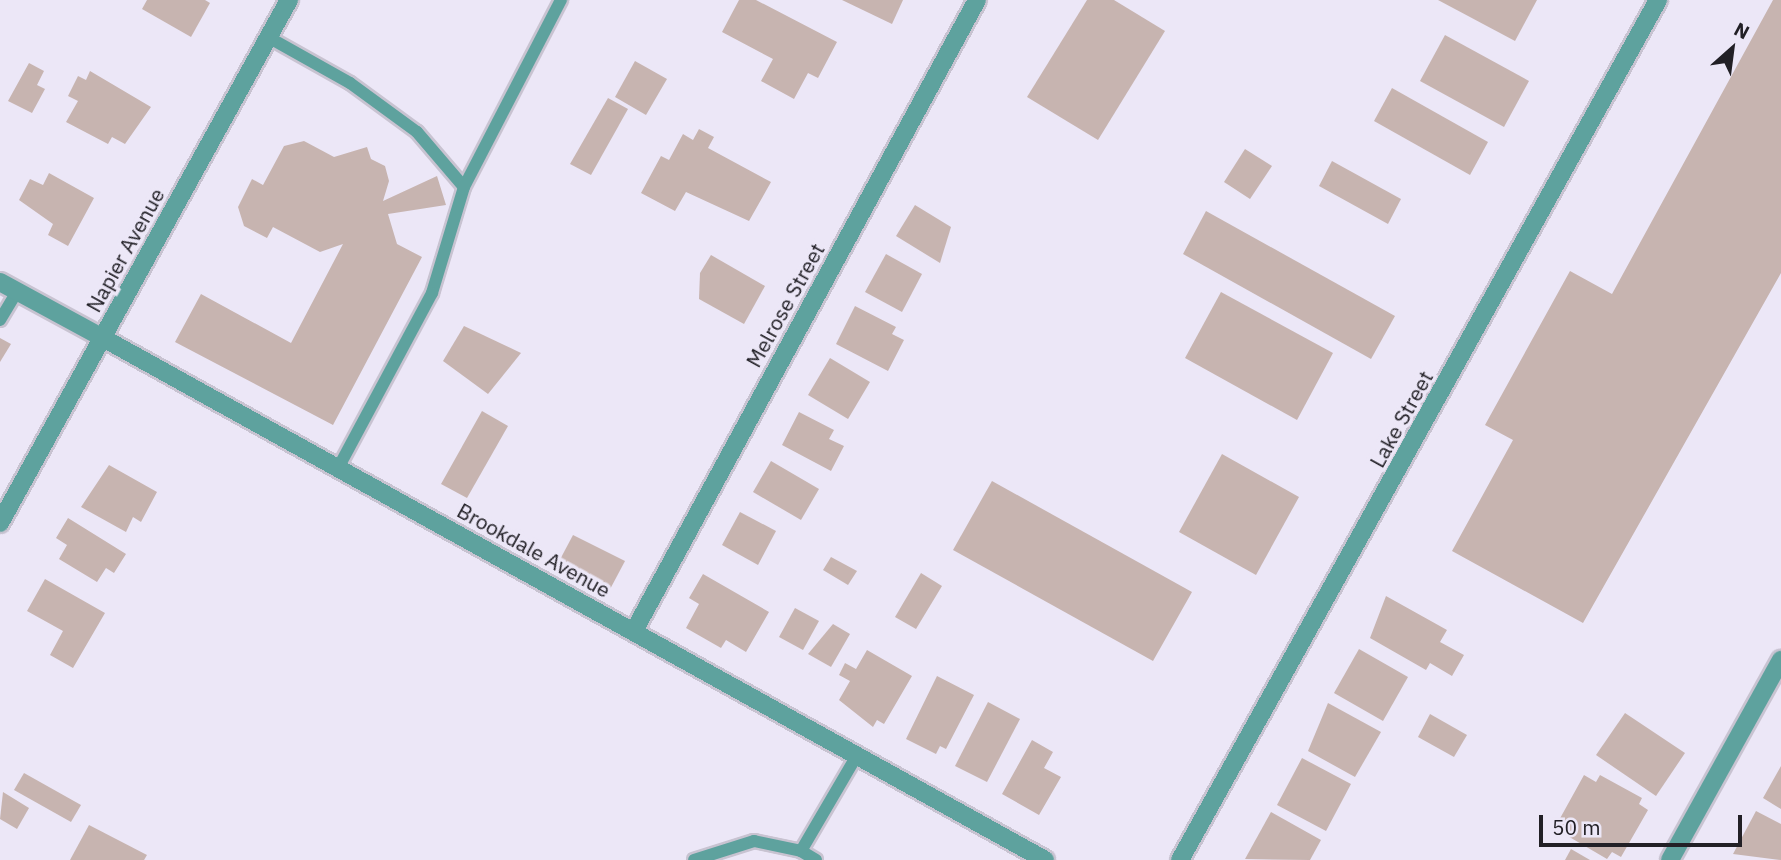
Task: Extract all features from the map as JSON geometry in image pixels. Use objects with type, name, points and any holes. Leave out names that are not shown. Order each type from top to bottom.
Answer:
[{"type":"street","name":"Napier Avenue","points":[[0,523],[289,0]]},
{"type":"street","name":"Melrose Street","points":[[634,631],[977,0]]},
{"type":"street","name":"Lake Street","points":[[1180,860],[1658,0]]},
{"type":"street","name":"Brookdale Avenue","points":[[0,282],[1045,860]]},
{"type":"street","points":[[1670,860],[1781,660]]},
{"type":"lane","points":[[338,468],[432,293],[464,187],[561,0]]},
{"type":"lane","points":[[268,37],[350,83],[418,132],[464,187]]},
{"type":"lane","points":[[0,320],[17,292]]},
{"type":"lane","points":[[801,851],[856,755]]},
{"type":"lane","points":[[694,860],[754,841],[801,851],[816,860]]},
{"type":"building","points":[[147,0],[205,0],[210,3],[191,37],[142,9]]},
{"type":"building","points":[[739,0],[756,0],[837,42],[818,78],[808,73],[794,99],[761,81],[773,59],[722,32]]},
{"type":"building","points":[[842,0],[903,0],[892,24]]},
{"type":"building","points":[[1087,0],[1114,0],[1165,31],[1098,140],[1027,97]]},
{"type":"building","points":[[1438,0],[1537,0],[1515,41]]},
{"type":"building","points":[[1773,0],[1781,0],[1781,273],[1583,623],[1452,551],[1513,440],[1485,425],[1570,271],[1612,294]]},
{"type":"building","points":[[1445,35],[1529,81],[1504,127],[1420,81]]},
{"type":"building","points":[[635,61],[667,79],[646,115],[615,97]]},
{"type":"building","points":[[29,63],[44,71],[37,85],[45,89],[32,113],[8,101]]},
{"type":"building","points":[[90,71],[151,107],[125,144],[112,137],[108,144],[66,122],[78,101],[68,96],[78,76],[86,80]]},
{"type":"building","points":[[1392,88],[1488,142],[1470,175],[1374,121]]},
{"type":"building","points":[[608,98],[628,109],[591,175],[570,164]]},
{"type":"building","points":[[699,129],[714,137],[708,148],[771,182],[749,221],[686,192],[675,211],[641,193],[661,156],[669,160],[683,134],[693,140]]},
{"type":"building","points":[[304,141],[334,157],[367,147],[371,159],[385,166],[389,181],[383,201],[437,176],[446,205],[388,214],[397,244],[422,257],[333,425],[175,342],[201,294],[291,343],[343,244],[320,252],[273,227],[267,238],[244,226],[238,207],[252,179],[263,185],[284,146]]},
{"type":"building","points":[[1245,149],[1272,166],[1250,199],[1224,182]]},
{"type":"building","points":[[1332,161],[1401,199],[1388,224],[1319,186]]},
{"type":"building","points":[[49,173],[94,198],[68,246],[48,235],[53,224],[19,200],[30,179],[43,185]]},
{"type":"building","points":[[915,205],[951,227],[940,263],[896,236]]},
{"type":"building","points":[[1206,211],[1395,316],[1371,359],[1183,254]]},
{"type":"building","points":[[886,254],[922,274],[902,312],[865,292]]},
{"type":"building","points":[[711,255],[765,286],[744,324],[699,299],[700,273]]},
{"type":"building","points":[[1221,292],[1333,353],[1297,420],[1185,358]]},
{"type":"building","points":[[855,306],[896,327],[892,334],[904,340],[888,371],[836,344]]},
{"type":"building","points":[[464,326],[521,353],[488,394],[443,361]]},
{"type":"building","points":[[0,338],[11,344],[0,362]]},
{"type":"building","points":[[830,358],[870,382],[848,419],[808,395]]},
{"type":"building","points":[[482,411],[508,426],[467,498],[441,484]]},
{"type":"building","points":[[799,412],[834,430],[829,439],[844,446],[831,471],[782,445]]},
{"type":"building","points":[[1222,454],[1299,497],[1256,575],[1179,532]]},
{"type":"building","points":[[771,461],[819,489],[801,520],[753,492]]},
{"type":"building","points":[[109,465],[157,492],[141,522],[133,517],[126,532],[81,507]]},
{"type":"building","points":[[992,481],[1192,592],[1153,661],[953,550]]},
{"type":"building","points":[[740,512],[776,531],[758,565],[722,545]]},
{"type":"building","points":[[68,518],[126,554],[114,573],[106,568],[97,582],[59,559],[67,545],[56,538]]},
{"type":"building","points":[[573,535],[625,561],[608,593],[556,567]]},
{"type":"building","points":[[831,557],[857,571],[848,585],[823,570]]},
{"type":"building","points":[[921,573],[942,586],[916,629],[895,617]]},
{"type":"building","points":[[703,574],[769,612],[746,652],[726,640],[721,648],[686,628],[699,604],[689,598]]},
{"type":"building","points":[[45,579],[105,613],[73,668],[50,655],[63,631],[27,611]]},
{"type":"building","points":[[1386,596],[1447,630],[1440,642],[1464,655],[1452,676],[1430,663],[1426,670],[1370,638]]},
{"type":"building","points":[[795,608],[819,621],[803,650],[779,637]]},
{"type":"building","points":[[833,624],[850,634],[831,667],[808,654]]},
{"type":"building","points":[[1359,649],[1408,677],[1383,721],[1334,693]]},
{"type":"building","points":[[867,650],[912,676],[884,724],[877,720],[873,727],[839,700],[850,681],[839,675],[845,663],[856,669]]},
{"type":"building","points":[[937,676],[974,695],[946,749],[940,746],[936,754],[906,739]]},
{"type":"building","points":[[988,702],[1020,719],[987,782],[955,766]]},
{"type":"building","points":[[1328,703],[1381,732],[1355,777],[1308,751]]},
{"type":"building","points":[[1625,713],[1685,753],[1656,796],[1596,755]]},
{"type":"building","points":[[1430,714],[1467,735],[1454,757],[1418,737]]},
{"type":"building","points":[[1032,740],[1053,752],[1044,768],[1061,777],[1039,815],[1002,794]]},
{"type":"building","points":[[1302,758],[1351,784],[1326,831],[1277,805]]},
{"type":"building","points":[[1781,766],[1781,809],[1763,798]]},
{"type":"building","points":[[24,773],[81,805],[71,822],[14,790]]},
{"type":"building","points":[[1584,775],[1596,782],[1600,775],[1642,798],[1639,804],[1648,810],[1621,857],[1612,852],[1607,859],[1566,835],[1569,829],[1558,822]]},
{"type":"building","points":[[3,792],[29,808],[17,829],[0,819]]},
{"type":"building","points":[[1756,811],[1781,824],[1781,860],[1733,854]]},
{"type":"building","points":[[1271,812],[1321,840],[1310,860],[1245,859]]},
{"type":"building","points":[[89,825],[147,855],[144,860],[70,860]]},
{"type":"building","points":[[1571,849],[1590,860],[1565,860]]}]
